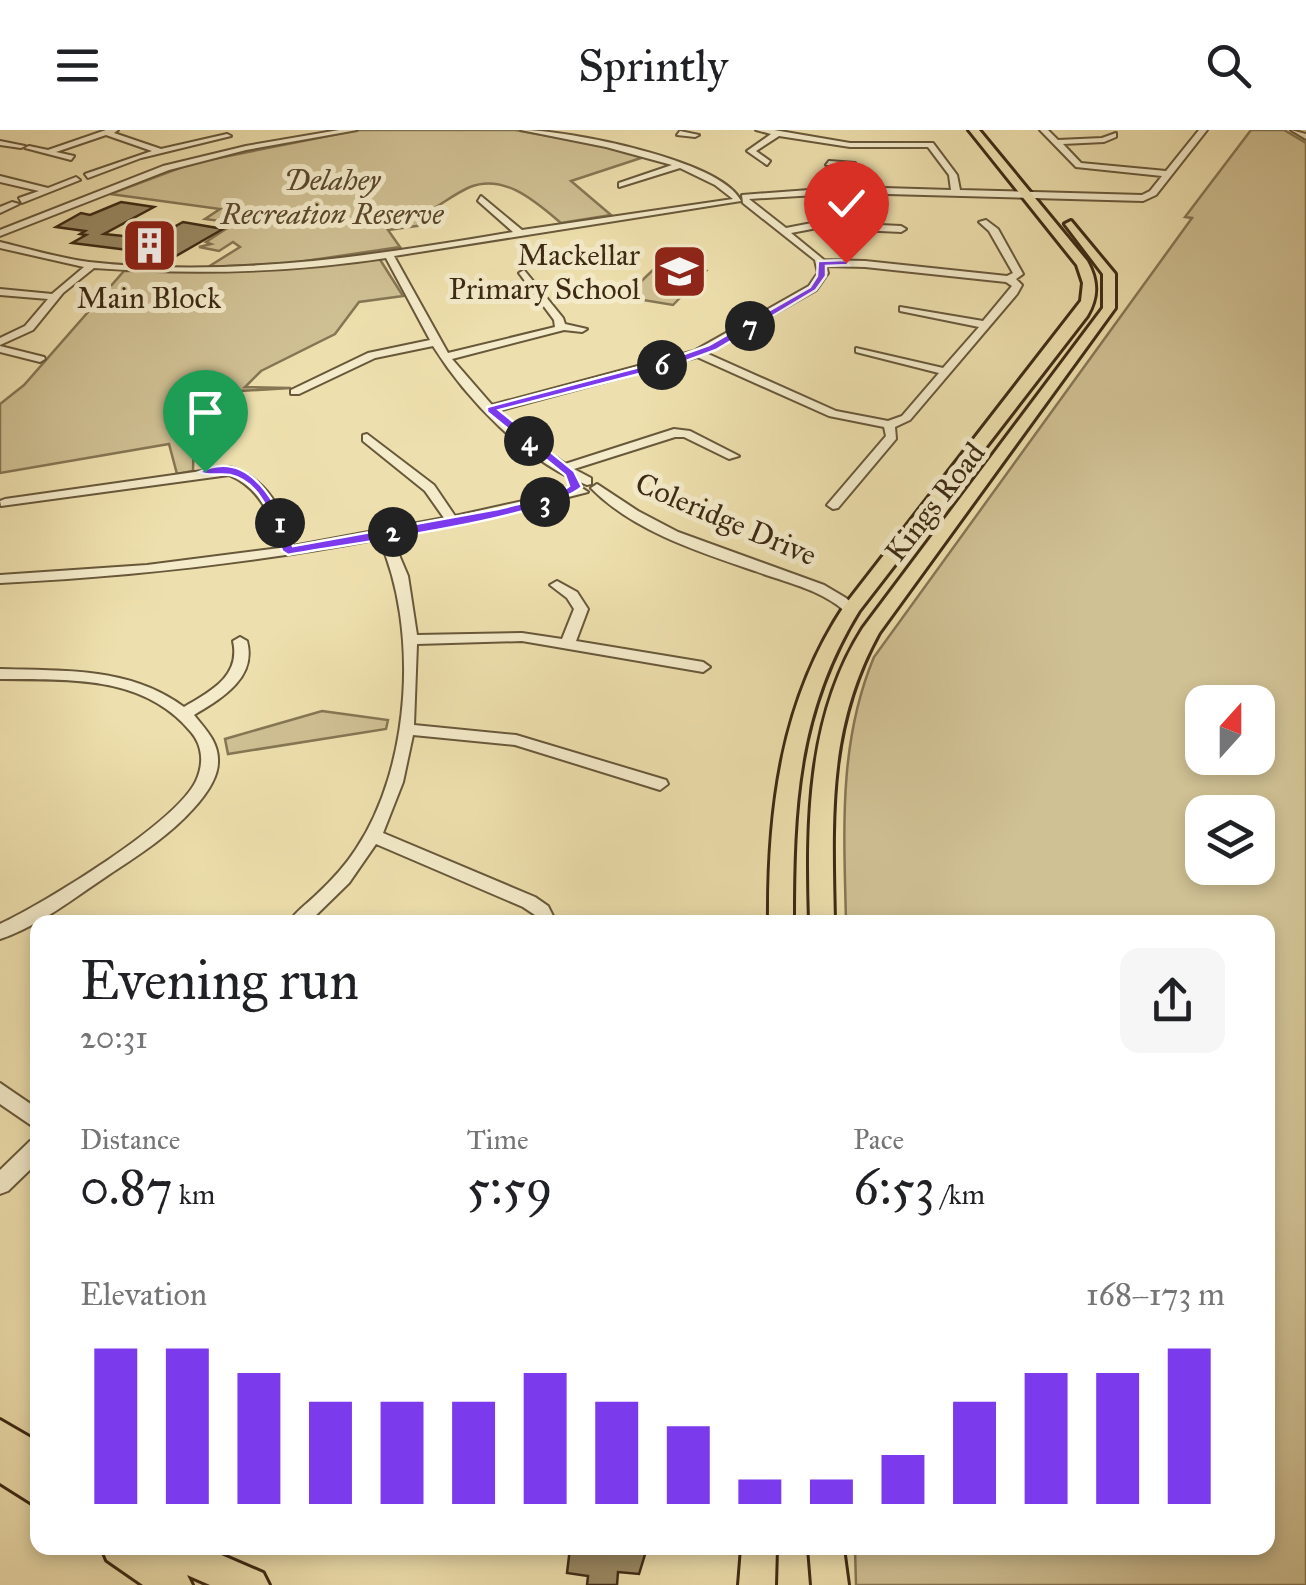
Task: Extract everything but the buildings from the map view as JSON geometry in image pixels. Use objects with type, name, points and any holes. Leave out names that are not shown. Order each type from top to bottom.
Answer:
[{"type":"main road","name":"Kings Road","points":[[780,915],[782,828],[790,748],[819,660],[850,610],[1086,307],[1090,286],[1086,268],[974,130]]},
{"type":"main road","name":"Kings Road","points":[[822,915],[824,767],[834,713],[848,673],[870,632],[1110,308],[1109,274],[991,130]]},
{"type":"main road","points":[[0,1436],[30,1457]]},
{"type":"main road","points":[[0,1463],[30,1484]]},
{"type":"main road","points":[[129,1555],[174,1585]]},
{"type":"main road","points":[[180,1555],[232,1581]]},
{"type":"main road","points":[[758,1585],[759,1555]]},
{"type":"main road","points":[[814,1585],[815,1555]]},
{"type":"main road","points":[[827,1555],[830,1585]]},
{"type":"street","points":[[0,139],[17,130]]},
{"type":"street","points":[[216,130],[246,148]]},
{"type":"street","points":[[0,234],[166,168],[246,148],[353,130]]},
{"type":"street","points":[[525,130],[580,139],[706,176],[785,231],[821,263],[1009,279],[1017,285],[904,421],[889,426],[833,414],[698,353]]},
{"type":"street","points":[[580,139],[598,130]]},
{"type":"street","points":[[760,130],[850,145],[927,144],[953,174],[956,194]]},
{"type":"street","points":[[1044,130],[1081,165],[1168,174]]},
{"type":"street","points":[[0,245],[92,265],[224,268],[388,254],[766,196],[850,190],[1147,197],[1202,130]]},
{"type":"street","points":[[1295,130],[1306,137]]},
{"type":"street","points":[[51,151],[111,132],[160,150]]},
{"type":"street","points":[[767,164],[750,152],[778,133]]},
{"type":"street","points":[[1056,142],[1104,140],[1112,135]]},
{"type":"street","points":[[88,176],[160,150],[228,136]]},
{"type":"street","points":[[0,139],[71,158]]},
{"type":"street","points":[[829,162],[847,162],[850,145]]},
{"type":"street","points":[[92,163],[107,166]]},
{"type":"street","points":[[622,184],[678,166]]},
{"type":"street","points":[[0,179],[47,190]]},
{"type":"street","points":[[0,210],[76,180]]},
{"type":"street","points":[[1113,198],[1121,214]]},
{"type":"street","points":[[481,200],[519,233]]},
{"type":"street","points":[[982,222],[993,229],[1018,274],[1009,279]]},
{"type":"street","points":[[785,231],[817,225],[902,230]]},
{"type":"street","name":"Coleridge Drive","points":[[388,254],[414,292],[446,357],[491,409],[580,483],[709,549],[821,590],[850,610]]},
{"type":"street","points":[[491,409],[698,353],[808,292],[822,276],[821,263]]},
{"type":"street","points":[[0,345],[29,328],[53,297],[92,265]]},
{"type":"street","points":[[524,272],[561,326]]},
{"type":"street","points":[[0,292],[53,297]]},
{"type":"street","points":[[904,309],[987,325]]},
{"type":"street","points":[[446,357],[551,333],[561,326],[582,329]]},
{"type":"street","points":[[294,392],[372,355],[436,342]]},
{"type":"street","points":[[0,345],[40,358]]},
{"type":"street","points":[[860,350],[947,372]]},
{"type":"street","points":[[833,504],[892,436],[889,426]]},
{"type":"street","points":[[0,580],[140,571],[288,551],[452,521],[560,497],[681,432],[734,456]]},
{"type":"street","points":[[367,438],[430,488],[452,521]]},
{"type":"street","points":[[6,503],[230,471],[246,476],[273,506],[288,551]]},
{"type":"street","points":[[306,915],[337,886],[373,836],[398,784],[413,667],[402,578],[384,534]]},
{"type":"street","points":[[558,585],[572,594],[582,609],[567,645]]},
{"type":"street","name":"Coleridge Drive","points":[[821,590],[864,592]]},
{"type":"street","points":[[410,640],[491,636],[703,667]]},
{"type":"street","points":[[184,714],[234,679],[244,652],[240,640]]},
{"type":"street","points":[[0,674],[110,679],[146,690],[184,714],[200,730],[209,752],[206,776],[193,801],[165,828],[33,915]]},
{"type":"street","points":[[406,729],[516,740],[660,784]]},
{"type":"street","points":[[373,836],[529,902],[544,915]]},
{"type":"street","points":[[0,932],[30,916]]},
{"type":"street","points":[[0,1092],[30,1115]]},
{"type":"street","points":[[0,1184],[30,1156]]},
{"type":"green space","name":"Delahey Recreation Reserve","points":[[358,130],[515,130],[607,146],[644,157],[571,181],[611,215],[561,223],[520,192],[483,184],[465,189],[429,211],[438,223],[388,230],[400,247],[292,263],[208,267],[240,247],[233,242],[219,251],[199,247],[211,244],[206,242],[235,223],[205,219],[220,209],[110,194],[193,163]]},
{"type":"green space","points":[[1251,130],[1284,130],[1306,143],[1306,1585],[856,1585],[855,1555],[1275,1555],[1275,915],[846,915],[844,821],[849,755],[862,689],[874,657],[1192,218],[1185,217]]},
{"type":"green space","points":[[379,258],[403,296],[359,302],[335,334],[261,371],[245,387],[291,388],[240,391],[194,434],[193,471],[177,474],[169,444],[0,473],[0,404],[24,385],[124,271],[214,271]]},
{"type":"green space","points":[[659,264],[706,271],[673,305],[625,297]]},
{"type":"green space","points":[[322,711],[388,720],[386,729],[228,754],[225,739]]},
{"type":"place","name":"Main Block","points":[[149,246]]},
{"type":"place","name":"Mackellar Primary School","points":[[679,272]]},
{"type":"route","points":[[205,472],[226,470],[246,476],[273,506],[288,551],[560,497],[576,487],[570,473],[491,409],[674,362],[712,348],[813,288],[822,276],[821,263],[846,263]]}]
